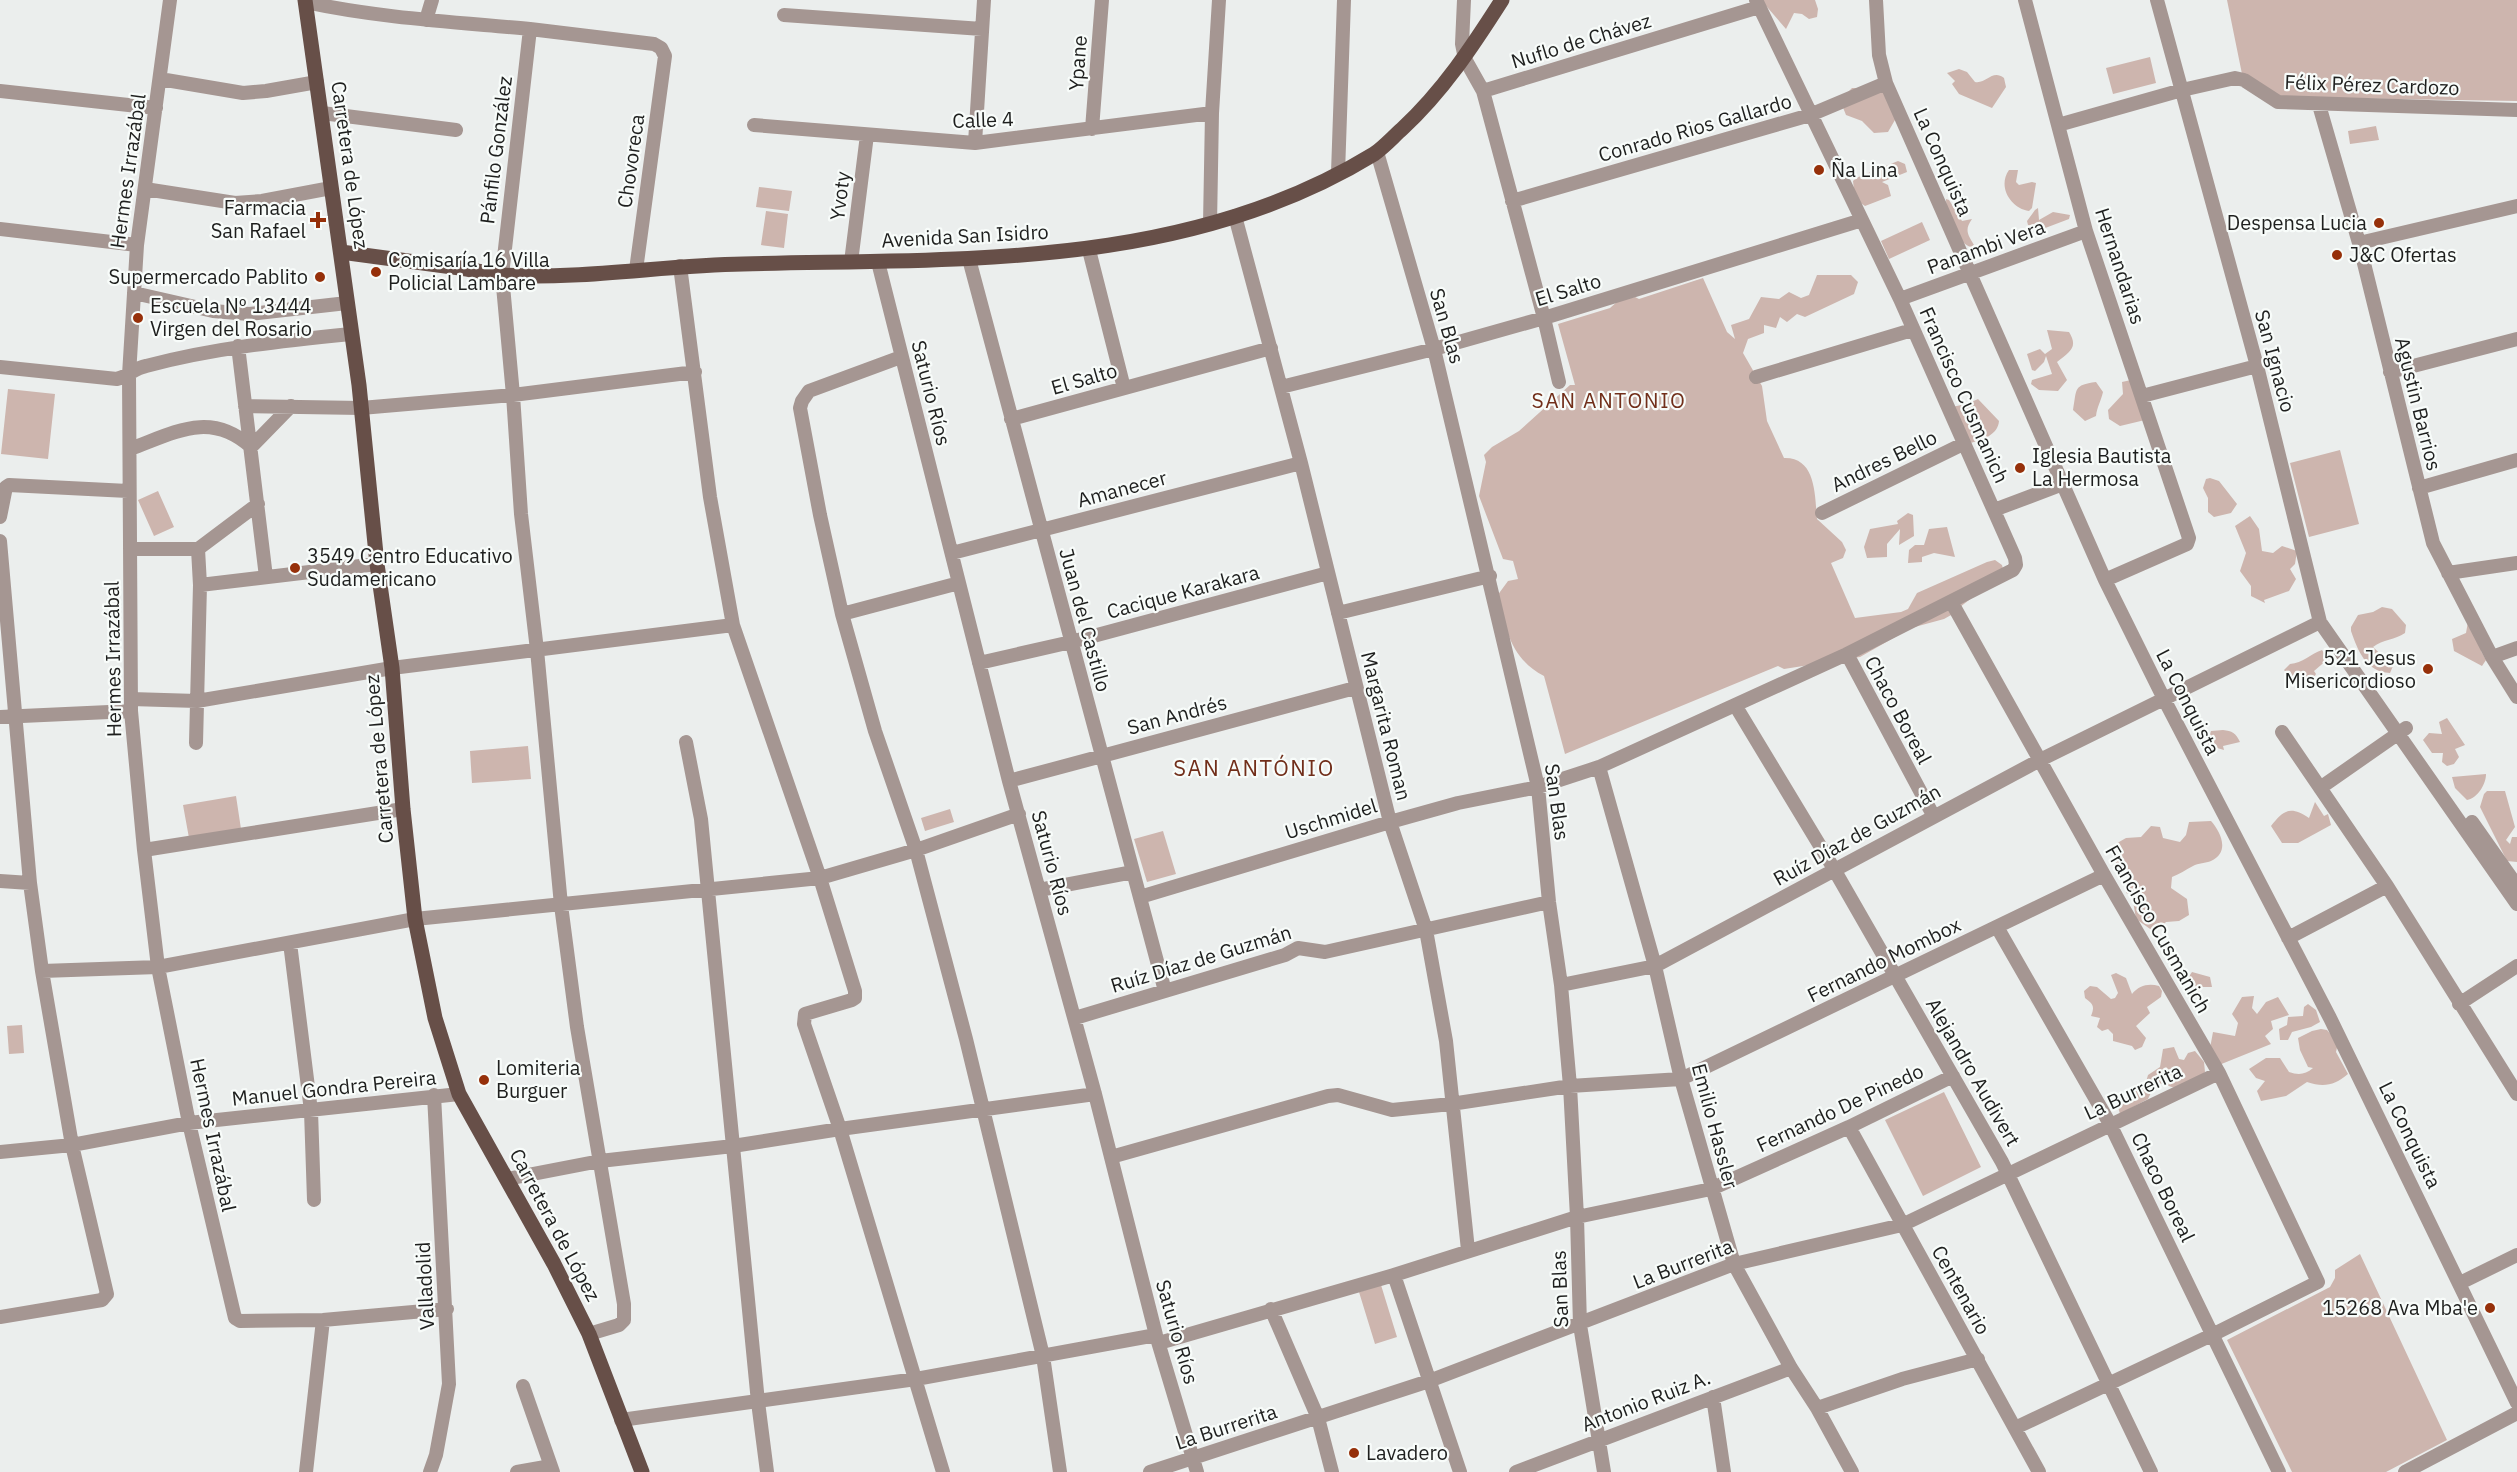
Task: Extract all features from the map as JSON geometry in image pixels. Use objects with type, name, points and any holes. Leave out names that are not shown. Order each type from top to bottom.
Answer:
[{"type":"main road","name":"Avenida San Isidro","points":[[341,252],[502,275],[680,266],[969,259],[1089,250],[1137,242],[1210,224],[1279,202],[1377,152],[1429,104],[1465,59],[1502,0]]},
{"type":"main road","name":"Carretera de López","points":[[305,1],[341,252],[392,668],[403,809],[416,919],[435,1018],[459,1094],[554,1264],[589,1334],[642,1472]]},
{"type":"street","name":"Hermes Irrazábal","points":[[170,0],[137,245],[129,375],[130,705],[144,850],[158,967],[189,1123],[235,1318],[240,1321],[323,1320]]},
{"type":"street","points":[[426,20],[432,0]]},
{"type":"street","points":[[975,143],[984,0]]},
{"type":"street","name":"Ypane","points":[[1092,129],[1102,0]]},
{"type":"street","points":[[1210,224],[1212,113],[1219,0]]},
{"type":"street","points":[[1338,173],[1344,0]]},
{"type":"street","points":[[1464,0],[1462,44],[1465,59],[1483,92],[1559,382]]},
{"type":"street","name":"La Conquista","points":[[1876,0],[1879,54],[1886,83],[2105,580],[2164,699],[2330,1018],[2517,1403]]},
{"type":"street","name":"Hernandarias","points":[[2025,0],[2086,231],[2189,541],[2105,580]]},
{"type":"street","name":"San Ignacio","points":[[2157,0],[2257,366],[2320,622],[2387,716],[2403,731],[2517,886]]},
{"type":"street","points":[[305,1],[343,10],[530,29]]},
{"type":"street","name":"Nuflo de Chávez","points":[[1483,92],[1758,3]]},
{"type":"street","name":"Francisco Cusmanich","points":[[1758,3],[1900,299],[2009,547]]},
{"type":"street","points":[[784,15],[982,29]]},
{"type":"street","name":"Chovoreca","points":[[530,29],[654,44],[661,48],[665,56],[636,270]]},
{"type":"street","name":"Pánfilo González","points":[[530,29],[502,275],[521,514],[537,650],[561,905],[577,1027],[625,1312],[624,1320],[620,1324],[589,1334]]},
{"type":"street","name":"Félix Pérez Cardozo","points":[[2058,125],[2181,90],[2240,78],[2278,102],[2517,110]]},
{"type":"street","points":[[160,79],[243,93],[266,92],[317,82]]},
{"type":"street","name":"Conrado Rios Gallardo","points":[[1512,201],[1810,115],[1886,83]]},
{"type":"street","points":[[0,91],[156,108]]},
{"type":"street","name":"Agustin Barrios","points":[[2319,105],[2359,243],[2433,543],[2492,657],[2517,697]]},
{"type":"street","points":[[322,113],[456,130]]},
{"type":"street","name":"Calle 4","points":[[754,125],[975,143],[1212,113]]},
{"type":"street","name":"Yvoty","points":[[852,262],[867,135]]},
{"type":"street","name":"San Blas","points":[[1377,152],[1434,349],[1490,576],[1538,787],[1570,1086],[1580,1325],[1604,1472]]},
{"type":"street","points":[[145,189],[234,203],[262,201],[332,188]]},
{"type":"street","points":[[2359,243],[2517,206]]},
{"type":"street","name":"Margarita Roman","points":[[1235,216],[1301,463],[1390,822],[1426,930],[1446,1041],[1468,1250]]},
{"type":"street","name":"El Salto","points":[[1281,387],[1434,349],[1544,318],[1862,220]]},
{"type":"street","points":[[0,229],[137,245]]},
{"type":"street","name":"Panambi Vera","points":[[1900,299],[2086,231]]},
{"type":"street","points":[[1089,250],[1124,388]]},
{"type":"street","name":"Juan del Castillo","points":[[969,259],[1165,991]]},
{"type":"street","name":"Saturio Ríos","points":[[878,262],[1009,781],[1075,1018],[1158,1339],[1197,1472]]},
{"type":"street","points":[[680,266],[710,497],[732,625],[820,878],[856,995],[852,1000],[811,1010],[803,1018],[840,1129],[943,1472]]},
{"type":"street","points":[[134,293],[213,311],[249,315],[347,303]]},
{"type":"street","points":[[1756,377],[1912,330]]},
{"type":"street","points":[[0,367],[113,379],[129,375],[144,366],[238,346],[351,334]]},
{"type":"street","points":[[2390,372],[2517,339]]},
{"type":"street","points":[[238,346],[267,577]]},
{"type":"street","name":"El Salto","points":[[1011,419],[1271,348]]},
{"type":"street","points":[[901,357],[809,391],[800,408],[842,614],[875,731],[916,850],[1043,1356],[1060,1472]]},
{"type":"street","points":[[2142,396],[2257,366]]},
{"type":"street","points":[[245,406],[360,408],[513,395],[695,372]]},
{"type":"street","points":[[252,447],[291,406]]},
{"type":"street","points":[[130,449],[179,431],[208,425],[227,430],[252,447]]},
{"type":"street","name":"Andres Bello","points":[[1822,513],[1963,444]]},
{"type":"street","points":[[2419,488],[2517,460]]},
{"type":"street","name":"Amanecer","points":[[952,553],[1301,463]]},
{"type":"street","points":[[1994,510],[2063,484]]},
{"type":"street","points":[[0,517],[6,487],[9,485],[128,491]]},
{"type":"street","points":[[130,549],[198,549],[258,504]]},
{"type":"street","points":[[0,541],[7,717],[42,970],[72,1145],[107,1294],[102,1300],[0,1317]]},
{"type":"street","name":"Uschmidel","points":[[1140,897],[1390,822],[1458,803],[1538,787],[1599,767],[1952,603],[2013,570],[2016,565],[2015,558],[2009,547]]},
{"type":"street","points":[[196,743],[200,585],[198,549]]},
{"type":"street","points":[[2448,573],[2517,563]]},
{"type":"street","points":[[200,585],[378,564]]},
{"type":"street","name":"Cacique Karakara","points":[[979,663],[1071,642],[1328,573]]},
{"type":"street","points":[[1338,613],[1490,576]]},
{"type":"street","points":[[842,614],[959,583]]},
{"type":"street","name":"Francisco Cusmanich","points":[[1952,603],[2104,875],[2219,1072],[2318,1282],[2214,1334]]},
{"type":"street","name":"Ruíz Díaz de Guzmán","points":[[1561,985],[1655,966],[1933,815],[2320,622]]},
{"type":"street","points":[[7,717],[197,701],[392,668],[732,625]]},
{"type":"street","points":[[2492,657],[2517,648]]},
{"type":"street","name":"Chaco Boreal","points":[[1846,654],[1933,815]]},
{"type":"street","name":"San Andrés","points":[[1009,781],[1355,688]]},
{"type":"street","name":"Alejandro Audivert","points":[[1735,705],[1835,870],[2008,1174],[2151,1472]]},
{"type":"street","points":[[2320,788],[2403,731]]},
{"type":"street","name":"San Ignacio","points":[[2403,731],[2517,904]]},
{"type":"street","points":[[2282,732],[2387,886],[2517,1094]]},
{"type":"street","points":[[686,742],[701,819],[709,890],[758,1402],[767,1472]]},
{"type":"street","name":"Emilio Hassler","points":[[1599,767],[1655,966],[1681,1078],[1711,1189],[1734,1264],[1852,1472]]},
{"type":"street","points":[[144,850],[403,809]]},
{"type":"street","points":[[42,970],[158,967],[416,919],[820,878],[916,850],[1019,813]]},
{"type":"street","points":[[1039,890],[1133,872]]},
{"type":"street","name":"Fernando Mombox","points":[[1681,1078],[2104,875]]},
{"type":"street","points":[[0,881],[30,883]]},
{"type":"street","points":[[2288,938],[2387,886]]},
{"type":"street","name":"Ruíz Díaz de Guzmán","points":[[1075,1018],[1285,955],[1298,948],[1325,952],[1549,902]]},
{"type":"street","name":"Chaco Boreal","points":[[1997,927],[2110,1124],[2214,1334],[2279,1472]]},
{"type":"street","points":[[290,943],[310,1112],[314,1200]]},
{"type":"street","points":[[2459,1004],[2517,966]]},
{"type":"street","name":"La Burrerita","points":[[1150,1472],[1429,1381],[1734,1264],[1902,1225],[2219,1072]]},
{"type":"street","name":"Fernando De Pinedo","points":[[621,1420],[916,1379],[1043,1356],[1158,1339],[1394,1275],[1577,1217],[1711,1189],[1849,1127],[1953,1076]]},
{"type":"street","points":[[1112,1157],[1328,1096],[1338,1095],[1392,1110],[1451,1104],[1570,1086],[1681,1078]]},
{"type":"street","name":"Manuel Gondra Pereira","points":[[0,1152],[72,1145],[189,1123],[310,1112],[434,1095],[459,1094]]},
{"type":"street","points":[[507,1179],[600,1161],[733,1146],[982,1108],[1095,1094]]},
{"type":"street","name":"Valladolid","points":[[430,1472],[436,1455],[449,1384],[447,1309],[434,1095]]},
{"type":"street","name":"Centenario","points":[[1849,1127],[2038,1472]]},
{"type":"street","points":[[2460,1283],[2517,1255]]},
{"type":"street","points":[[1394,1275],[1460,1472]]},
{"type":"street","points":[[306,1472],[323,1320],[447,1309]]},
{"type":"street","points":[[1271,1309],[1318,1418],[1332,1472]]},
{"type":"street","points":[[2015,1428],[2214,1334]]},
{"type":"street","points":[[1817,1408],[1902,1379],[1978,1359]]},
{"type":"street","name":"Antonio Ruiz A.","points":[[1516,1472],[1791,1368]]},
{"type":"street","points":[[518,1472],[552,1469],[523,1386]]},
{"type":"street","points":[[1713,1397],[1724,1472]]},
{"type":"street","points":[[2405,1472],[2517,1413]]},
{"type":"shaded area","points":[[1761,0],[1815,0],[1818,9],[1817,17],[1809,19],[1802,14],[1794,13],[1786,29]]},
{"type":"shaded area","points":[[2227,0],[2517,0],[2517,101],[2268,97],[2242,74]]},
{"type":"shaded area","points":[[2150,57],[2156,83],[2113,94],[2106,68]]},
{"type":"shaded area","points":[[1959,69],[1967,72],[1975,82],[1996,75],[2004,78],[2006,87],[1992,108],[1959,94],[1952,84],[1955,81],[1947,73]]},
{"type":"shaded area","points":[[1852,88],[1881,88],[1899,113],[1888,132],[1874,133],[1862,121],[1846,115],[1840,100]]},
{"type":"shaded area","points":[[2376,126],[2379,140],[2350,144],[2348,131]]},
{"type":"shaded area","points":[[1898,161],[1905,164],[1907,172],[1882,182],[1888,185],[1891,196],[1865,206],[1855,199],[1853,181],[1856,178]]},
{"type":"shaded area","points":[[2009,170],[2018,170],[2016,182],[2019,185],[2036,183],[2032,208],[2029,211],[2017,206],[2005,190]]},
{"type":"shaded area","points":[[759,187],[792,191],[789,211],[756,207]]},
{"type":"shaded area","points":[[1946,199],[1949,200],[1962,221],[1972,219],[1968,229],[1974,245],[1971,247],[1956,234]]},
{"type":"shaded area","points":[[2038,208],[2039,220],[2053,212],[2070,215],[2069,219],[2040,230],[2028,225],[2027,221]]},
{"type":"shaded area","points":[[766,211],[788,214],[784,248],[761,245]]},
{"type":"shaded area","points":[[1922,222],[1930,240],[1889,259],[1881,241]]},
{"type":"shaded area","points":[[1817,275],[1851,275],[1858,282],[1854,294],[1805,317],[1797,314],[1787,322],[1780,317],[1776,328],[1764,325],[1764,333],[1748,339],[1743,353],[1762,386],[1767,421],[1784,458],[1795,459],[1808,471],[1814,489],[1817,519],[1842,542],[1846,550],[1843,558],[1831,563],[1855,618],[1901,612],[1908,609],[1917,593],[1987,562],[1995,560],[2002,565],[2004,573],[1960,607],[1960,610],[1944,619],[1911,628],[1860,657],[1784,669],[1778,666],[1565,754],[1544,676],[1524,661],[1517,652],[1500,608],[1497,596],[1508,581],[1518,579],[1513,561],[1503,559],[1479,496],[1486,462],[1484,455],[1492,447],[1519,431],[1570,385],[1575,385],[1558,324],[1610,308],[1618,301],[1635,297],[1639,299],[1703,278],[1727,332],[1735,339],[1731,325],[1749,319],[1761,297],[1779,299],[1789,292],[1801,298],[1809,295]]},
{"type":"shaded area","points":[[2047,330],[2069,332],[2073,342],[2071,349],[2057,362],[2067,380],[2058,391],[2039,390],[2031,384],[2032,380],[2052,374],[2046,356],[2044,362],[2035,371],[2032,370],[2027,354],[2040,349],[2045,354],[2052,349]]},
{"type":"shaded area","points":[[2131,380],[2145,420],[2120,426],[2109,419],[2108,410],[2123,394],[2122,382]]},
{"type":"shaded area","points":[[2096,382],[2103,392],[2096,416],[2085,421],[2073,410],[2077,389]]},
{"type":"shaded area","points":[[8,389],[55,394],[48,459],[1,454]]},
{"type":"shaded area","points":[[1978,399],[1999,421],[1993,433],[1970,443],[1946,408],[1967,404]]},
{"type":"shaded area","points":[[2340,450],[2359,524],[2309,537],[2290,463]]},
{"type":"shaded area","points":[[2206,479],[2219,481],[2237,504],[2231,513],[2214,517],[2208,512],[2208,498],[2203,488]]},
{"type":"shaded area","points":[[158,491],[174,527],[154,536],[138,500]]},
{"type":"shaded area","points":[[1908,513],[1913,515],[1914,536],[1899,545],[1900,529],[1887,544],[1887,557],[1867,558],[1864,547],[1870,529],[1898,524],[1897,521]]},
{"type":"shaded area","points":[[2250,516],[2259,529],[2262,551],[2273,553],[2282,546],[2297,551],[2295,564],[2290,569],[2296,579],[2289,591],[2264,600],[2265,603],[2251,596],[2251,586],[2240,571],[2246,553],[2235,526]]},
{"type":"shaded area","points":[[1947,527],[1955,557],[1934,553],[1922,557],[1922,562],[1908,563],[1909,550],[1915,545],[1924,545],[1929,529]]},
{"type":"shaded area","points":[[2382,607],[2392,609],[2406,625],[2405,633],[2373,647],[2393,666],[2390,673],[2382,672],[2369,665],[2360,653],[2351,631],[2358,615],[2373,612]]},
{"type":"shaded area","points":[[2469,616],[2490,642],[2481,651],[2486,660],[2482,666],[2454,651],[2452,639],[2466,633]]},
{"type":"shaded area","points":[[2322,650],[2328,659],[2314,671],[2316,674],[2311,682],[2304,676],[2291,679],[2284,670],[2290,664]]},
{"type":"shaded area","points":[[2447,718],[2465,745],[2455,749],[2459,757],[2454,764],[2447,766],[2442,762],[2443,753],[2432,753],[2423,740],[2429,733],[2442,734],[2439,722]]},
{"type":"shaded area","points":[[2223,730],[2233,733],[2240,742],[2223,746],[2224,750],[2207,745],[2211,731]]},
{"type":"shaded area","points":[[528,746],[531,779],[472,783],[470,751]]},
{"type":"shaded area","points":[[2486,774],[2481,790],[2467,800],[2455,788],[2452,777]]},
{"type":"shaded area","points":[[2487,791],[2505,791],[2515,827],[2506,840],[2510,844],[2512,837],[2517,837],[2517,862],[2507,861],[2480,807]]},
{"type":"shaded area","points":[[236,796],[241,829],[189,838],[183,805]]},
{"type":"shaded area","points":[[2315,802],[2324,816],[2328,814],[2331,825],[2298,843],[2282,843],[2271,826],[2288,811],[2297,812],[2309,818]]},
{"type":"shaded area","points":[[950,809],[954,822],[925,831],[921,818]]},
{"type":"shaded area","points":[[2211,821],[2222,841],[2221,852],[2211,861],[2195,865],[2172,877],[2171,888],[2187,899],[2189,915],[2179,921],[2166,922],[2153,931],[2136,919],[2132,895],[2126,893],[2130,874],[2116,863],[2112,846],[2126,838],[2141,837],[2151,826],[2160,827],[2163,838],[2180,842],[2186,835],[2189,822]]},
{"type":"shaded area","points":[[1163,831],[1176,874],[1147,882],[1134,839]]},
{"type":"shaded area","points":[[2192,972],[2210,977],[2212,987],[2201,987],[2195,998],[2188,997],[2191,986],[2188,978]]},
{"type":"shaded area","points":[[2116,973],[2126,978],[2132,994],[2148,985],[2159,986],[2162,991],[2161,997],[2147,1007],[2150,1013],[2136,1026],[2146,1038],[2142,1047],[2135,1050],[2132,1046],[2113,1041],[2113,1034],[2108,1029],[2102,1031],[2097,1027],[2100,1018],[2091,1016],[2092,1006],[2085,998],[2084,991],[2090,986],[2097,987],[2111,999],[2115,998],[2118,993],[2111,975]]},
{"type":"shaded area","points":[[2254,996],[2252,1008],[2257,1014],[2266,1002],[2278,997],[2289,1015],[2271,1021],[2273,1029],[2265,1036],[2271,1044],[2219,1065],[2216,1055],[2210,1048],[2213,1032],[2235,1036],[2238,1023],[2232,1014],[2242,997]]},
{"type":"shaded area","points":[[2308,1004],[2316,1010],[2320,1022],[2292,1032],[2288,1040],[2280,1040],[2279,1029],[2287,1025],[2288,1017],[2303,1016],[2304,1007]]},
{"type":"shaded area","points":[[22,1025],[24,1053],[9,1054],[7,1026]]},
{"type":"shaded area","points":[[2321,1029],[2327,1030],[2338,1043],[2336,1052],[2348,1074],[2329,1084],[2319,1085],[2307,1082],[2286,1096],[2261,1101],[2257,1091],[2265,1081],[2256,1078],[2249,1069],[2266,1058],[2280,1058],[2289,1072],[2298,1074],[2307,1072],[2313,1068],[2308,1067],[2300,1050],[2298,1038]]},
{"type":"shaded area","points":[[2174,1047],[2179,1059],[2184,1060],[2188,1053],[2195,1051],[2204,1062],[2205,1072],[2198,1079],[2175,1088],[2156,1082],[2148,1099],[2120,1114],[2116,1100],[2128,1097],[2135,1085],[2146,1082],[2148,1075],[2160,1067],[2163,1049]]},
{"type":"shaded area","points":[[1944,1092],[1981,1167],[1923,1196],[1885,1120]]},
{"type":"shaded area","points":[[2360,1254],[2447,1440],[2386,1472],[2292,1472],[2227,1340],[2330,1287],[2335,1278],[2335,1270]]},
{"type":"shaded area","points":[[1381,1285],[1397,1337],[1375,1344],[1359,1292]]},
{"type":"place","name":"Ña Lina","points":[[1819,170]]},
{"type":"place","name":"Farmacia San Rafael","points":[[318,220]]},
{"type":"place","name":"Despensa Lucia","points":[[2379,223]]},
{"type":"place","name":"J&C Ofertas","points":[[2337,255]]},
{"type":"place","name":"Comisaría 16 Villa Policial Lambare","points":[[376,272]]},
{"type":"place","name":"Supermercado Pablito","points":[[320,277]]},
{"type":"place","name":"Escuela Nº 13444 Virgen del Rosario","points":[[138,318]]},
{"type":"place","name":"Iglesia Bautista La Hermosa","points":[[2020,468]]},
{"type":"place","name":"3549 Centro Educativo Sudamericano","points":[[295,568]]},
{"type":"place","name":"521 Jesus Misericordioso","points":[[2428,669]]},
{"type":"place","name":"Lomiteria Burguer","points":[[484,1080]]},
{"type":"place","name":"15268 Ava Mba'e","points":[[2490,1308]]},
{"type":"place","name":"Lavadero","points":[[1354,1453]]},
{"type":"district","name":"SAN ANTONIO","points":[[1609,401]]},
{"type":"district","name":"SAN ANTÓNIO","points":[[1254,768]]}]
